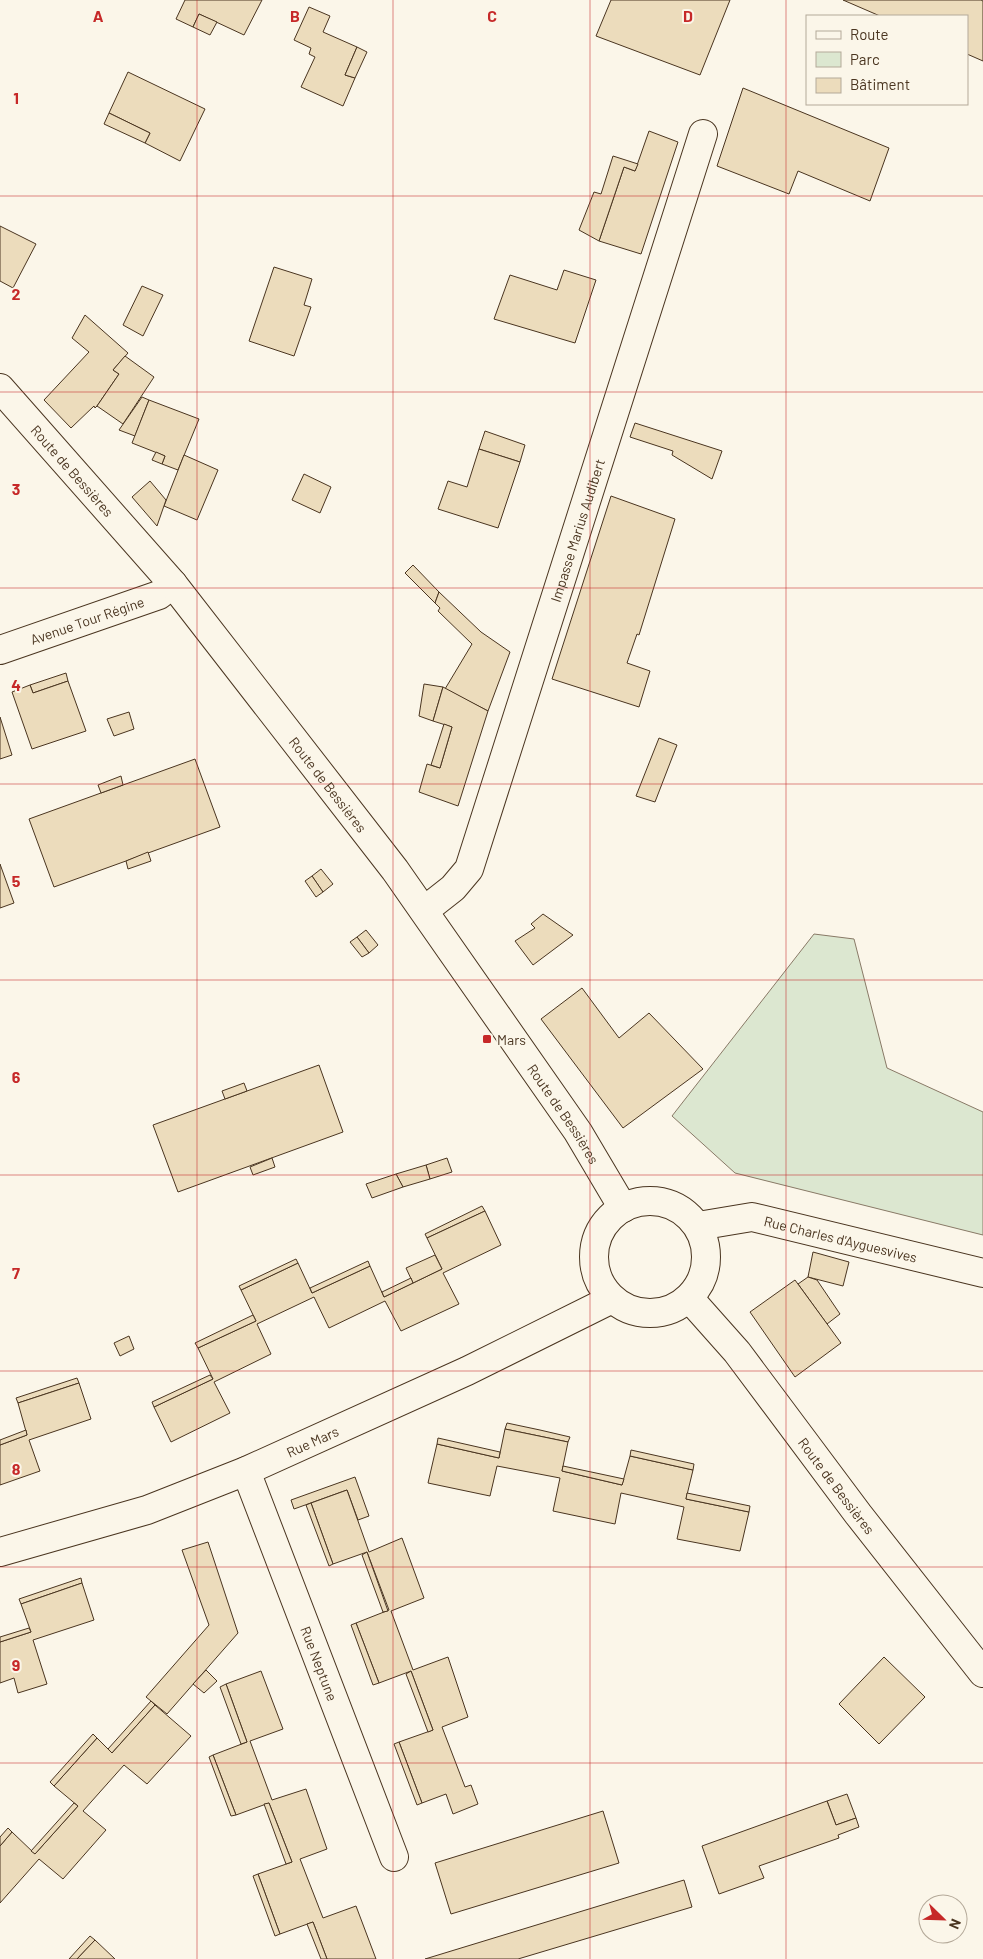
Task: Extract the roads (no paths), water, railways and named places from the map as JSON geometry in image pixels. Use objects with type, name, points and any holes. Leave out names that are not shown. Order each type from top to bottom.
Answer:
[{"type":"street","name":"Impasse Marius Audibert","points":[[425,910],[452,888],[468,869],[703,134]]},
{"type":"street","name":"Route de Bessières","points":[[0,388],[173,584],[425,910],[578,1132],[622,1208]]},
{"type":"street","name":"Avenue Tour Régine","points":[[0,650],[158,595],[173,584]]},
{"type":"street","points":[[641,1201],[656,1201],[672,1205],[688,1214],[698,1226],[707,1250],[705,1271],[699,1285],[689,1298],[673,1309],[654,1314],[625,1308],[612,1299],[602,1286],[595,1266],[597,1238],[608,1220],[622,1208],[641,1201]]},
{"type":"street","name":"Rue Charles d'Ayguesvives","points":[[698,1226],[752,1218],[983,1273]]},
{"type":"street","name":"Route de Bessières","points":[[689,1298],[737,1352],[858,1514],[983,1673]]},
{"type":"street","name":"Rue Mars","points":[[0,1552],[147,1510],[246,1471],[467,1371],[612,1299]]},
{"type":"street","name":"Rue Neptune","points":[[246,1471],[394,1856]]},
{"type":"place","name":"Mars","points":[[487,1039]]}]
